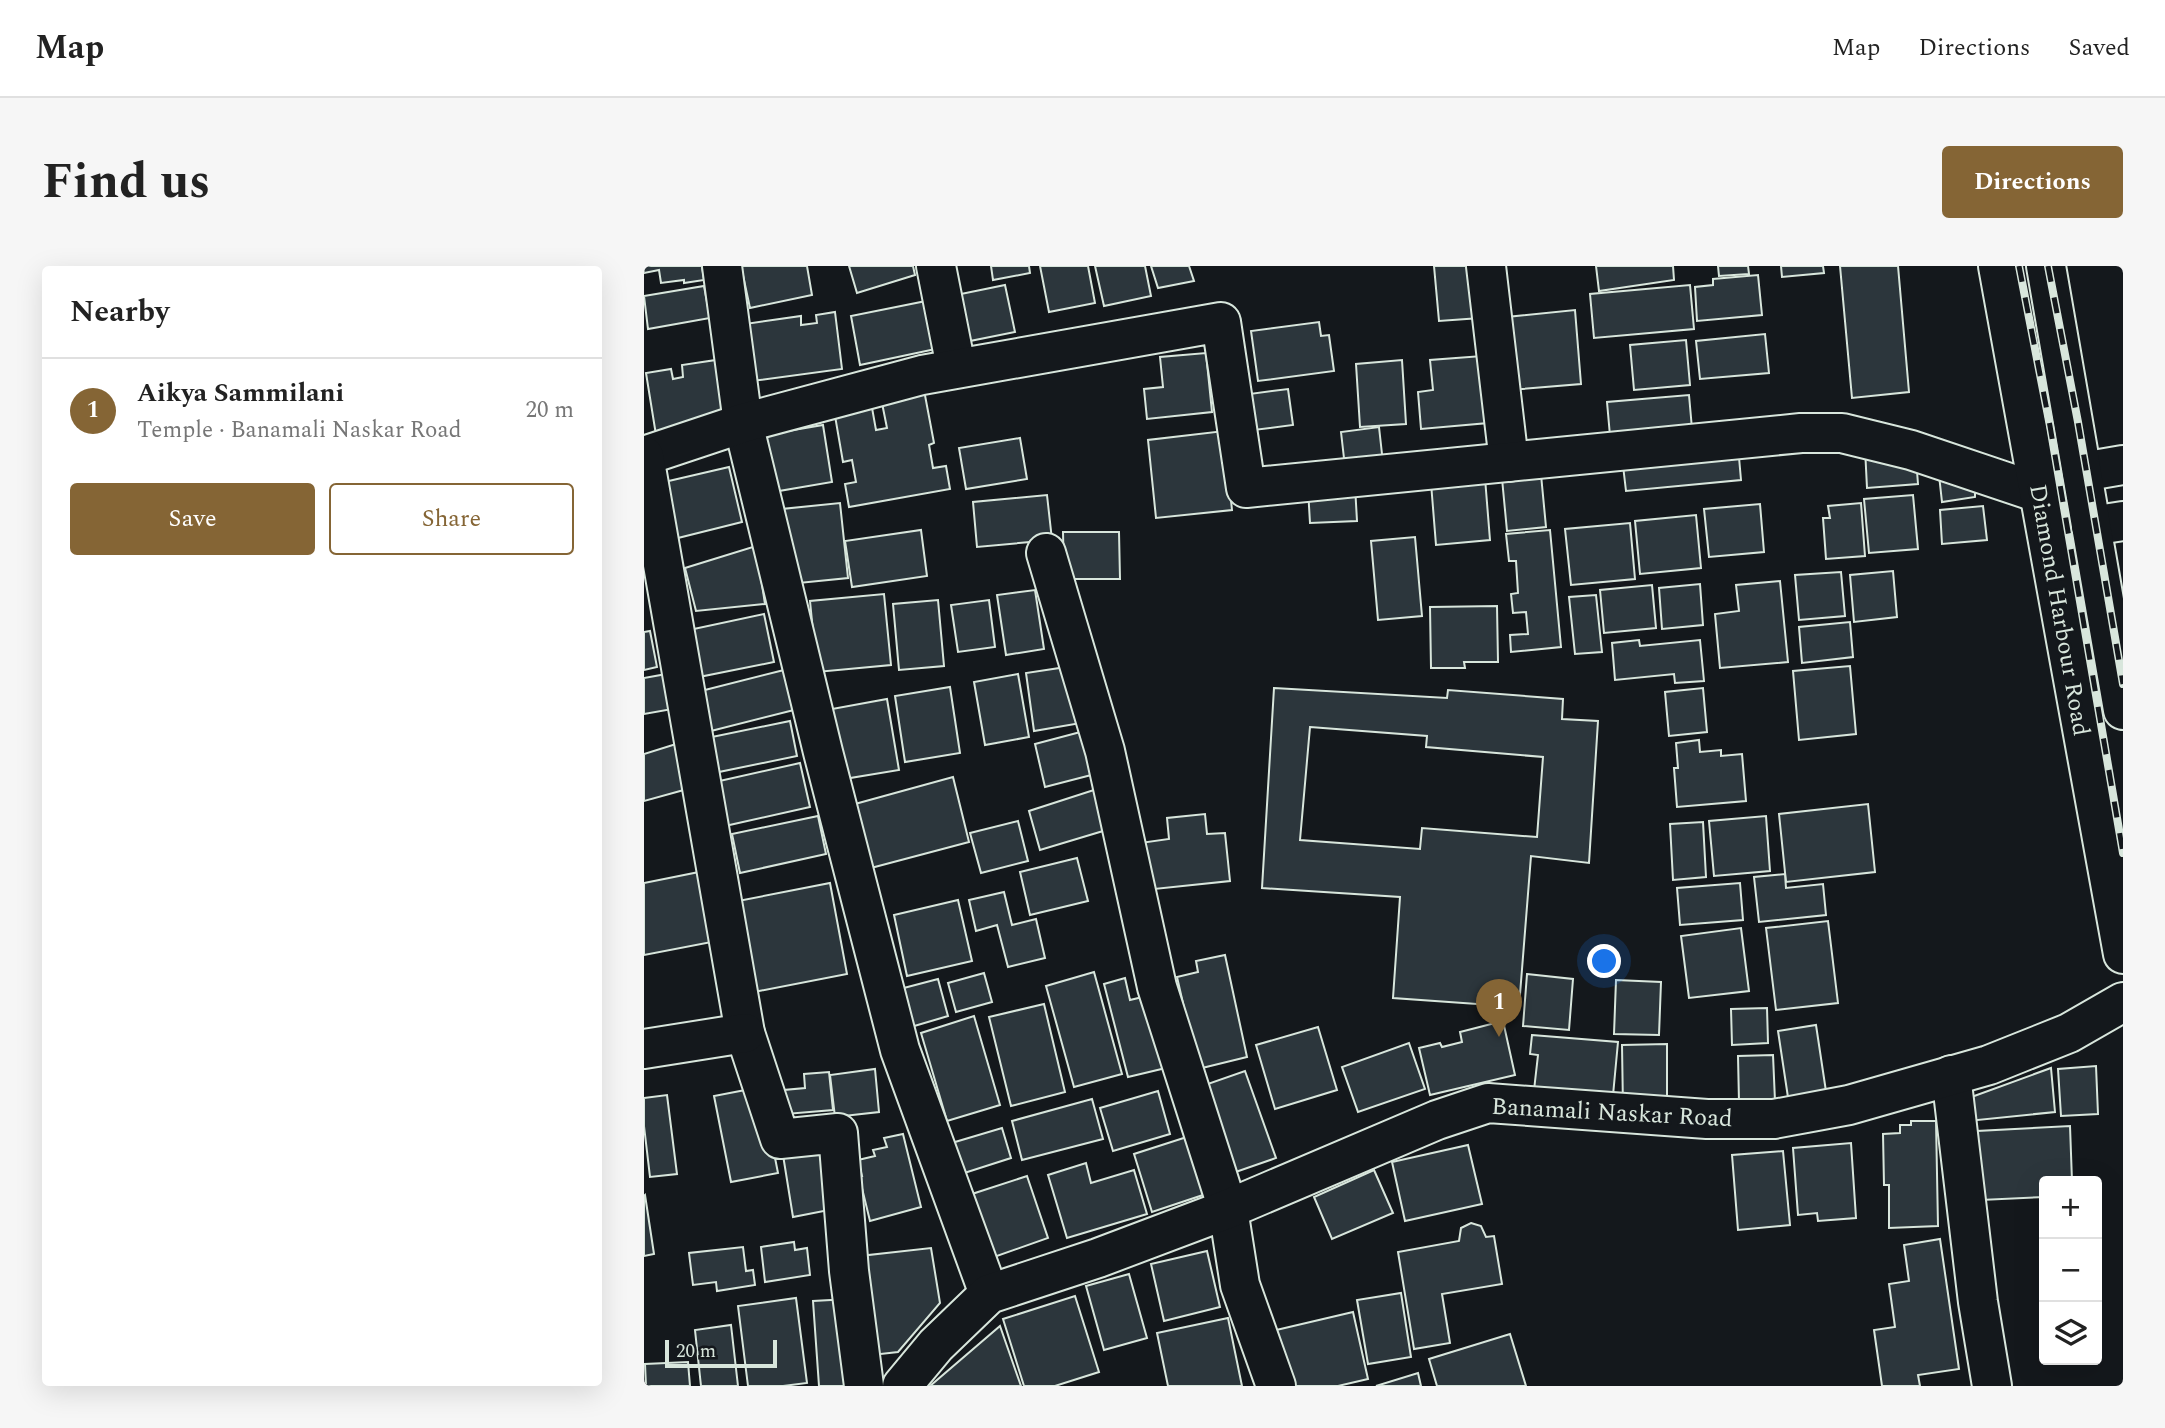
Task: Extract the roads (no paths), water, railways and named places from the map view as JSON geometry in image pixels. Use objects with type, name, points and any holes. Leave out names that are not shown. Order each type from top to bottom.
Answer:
[{"type":"main road","points":[[722,266],[743,424],[900,1050],[989,1294]]},
{"type":"main road","points":[[936,266],[957,367]]},
{"type":"main road","points":[[1486,266],[1509,462]]},
{"type":"main road","name":"Diamond Harbour Road","points":[[1998,266],[2123,954]]},
{"type":"main road","name":"Diamond Harbour Road","points":[[2046,266],[2082,472],[2107,523],[2123,710]]},
{"type":"main road","points":[[864,1386],[849,1271],[838,1133],[780,1139],[745,1034],[644,456],[743,424],[957,367],[1221,322],[1246,488],[1801,433],[1842,433],[1911,450],[2039,493]]},
{"type":"main road","points":[[2082,472],[2123,466]]},
{"type":"main road","points":[[1046,553],[1105,751],[1157,987],[1228,1209],[1240,1285],[1276,1386]]},
{"type":"main road","name":"Banamali Naskar Road","points":[[904,1385],[936,1345],[989,1294],[1098,1258],[1228,1209],[1437,1120],[1488,1103],[1707,1119],[1774,1119],[1849,1105],[1989,1065],[2044,1044],[2123,1002]]},
{"type":"main road","points":[[644,1049],[745,1034]]},
{"type":"main road","points":[[1951,1075],[1978,1302],[1992,1386]]},
{"type":"railway","points":[[2019,266],[2050,426],[2123,853]]},
{"type":"railway","points":[[2048,266],[2123,684]]},
{"type":"place","name":"Aikya Sammilani","points":[[1499,1037]]}]
